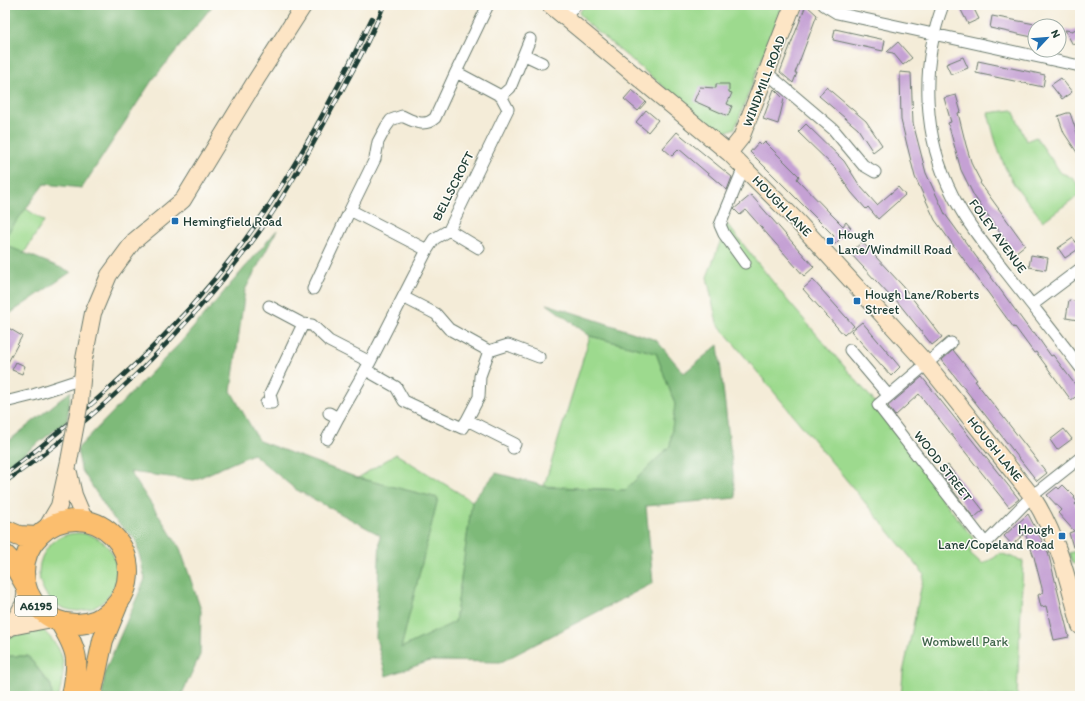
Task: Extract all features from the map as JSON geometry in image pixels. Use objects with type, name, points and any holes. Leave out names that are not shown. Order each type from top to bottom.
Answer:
[{"type":"highway","name":"A6195","points":[[26,586],[24,571],[26,559],[31,547],[42,534],[64,522],[85,521],[107,530],[116,539],[123,550],[127,562],[128,574],[126,587],[103,640],[91,696]]},
{"type":"highway","name":"A6195","points":[[5,530],[19,536],[42,534]]},
{"type":"highway","name":"A6195","points":[[5,555],[13,563],[36,606],[56,620],[71,641],[77,660],[78,670],[72,696]]},
{"type":"highway","name":"A6195","points":[[56,620],[83,624],[95,621],[114,608],[121,599]]},
{"type":"street","points":[[42,534],[56,514],[69,464],[93,313],[109,275],[134,241],[183,200],[256,80],[304,5]]},
{"type":"street","points":[[313,289],[375,159],[378,142],[388,124],[396,117],[402,116],[420,124],[431,122],[435,118],[488,5]]},
{"type":"street","name":"HOUGH LANE","points":[[550,5],[744,167],[833,258],[926,363],[1032,496],[1046,519],[1059,549],[1080,626]]},
{"type":"street","points":[[565,17],[576,5]]},
{"type":"street","name":"WINDMILL ROAD","points":[[729,153],[741,138],[793,5]]},
{"type":"street","points":[[824,5],[837,12],[1080,66]]},
{"type":"street","name":"FOLEY AVENUE","points":[[943,5],[933,34],[927,87],[934,143],[944,175],[953,195],[976,234],[1080,367]]},
{"type":"street","points":[[456,72],[501,96],[510,88],[530,39]]},
{"type":"street","points":[[524,55],[542,64]]},
{"type":"street","points":[[767,73],[833,129],[863,165],[875,172]]},
{"type":"street","name":"BELLSCROFT","points":[[327,439],[333,416],[368,366],[427,250],[434,239],[449,230],[508,109],[501,96]]},
{"type":"street","points":[[744,167],[720,225],[724,234],[745,263]]},
{"type":"street","points":[[350,210],[427,250]]},
{"type":"street","points":[[449,230],[479,248]]},
{"type":"street","points":[[1032,305],[1080,269]]},
{"type":"street","points":[[403,297],[436,314],[449,329],[489,351],[508,344],[539,357]]},
{"type":"street","points":[[269,306],[303,324],[312,326],[329,341],[368,366],[396,387],[404,401],[462,428],[479,398],[480,376],[489,351]]},
{"type":"street","points":[[266,403],[272,403],[270,394],[303,324]]},
{"type":"street","name":"WOOD STREET","points":[[951,343],[878,405],[982,539],[988,541],[1032,496]]},
{"type":"street","points":[[850,350],[888,395]]},
{"type":"street","points":[[5,402],[33,395],[82,379]]},
{"type":"street","points":[[467,420],[515,444],[513,448]]},
{"type":"street","points":[[1032,496],[1080,458]]},
{"type":"street","points":[[69,464],[74,495],[85,521]]},
{"type":"street","points":[[8,629],[24,603],[26,586]]},
{"type":"street","points":[[8,629],[56,620]]},
{"type":"green space","points":[[5,5],[213,5],[151,82],[82,188],[44,184],[5,237]]},
{"type":"green space","points":[[585,5],[783,5],[735,128],[723,133],[717,131],[587,23],[579,13]]},
{"type":"green space","points":[[1013,110],[1026,141],[1036,137],[1061,173],[1074,180],[1080,190],[1080,194],[1043,221],[1009,176],[998,150],[988,113]]},
{"type":"green space","points":[[22,206],[44,221],[21,258],[5,248],[5,234]]},
{"type":"green space","name":"Wombwell Park","points":[[727,224],[788,301],[892,422],[940,496],[973,538],[970,553],[982,564],[1000,553],[1023,561],[1017,696],[901,696],[903,673],[924,574],[717,323],[707,277]]},
{"type":"green space","points":[[277,230],[245,290],[231,391],[259,441],[358,478],[438,498],[401,648],[455,622],[472,501],[496,473],[548,487],[625,490],[670,446],[675,404],[656,353],[590,336],[547,304],[656,340],[684,373],[718,345],[736,498],[646,506],[653,583],[501,662],[430,661],[386,676],[376,638],[380,535],[295,489],[253,454],[194,480],[130,472],[180,548],[201,610],[200,655],[181,696],[102,696],[105,671],[145,579],[136,540],[112,517],[81,469],[77,449],[181,342]]},
{"type":"green space","points":[[5,245],[71,272],[5,317]]},
{"type":"green space","points":[[590,336],[656,353],[675,404],[670,446],[625,490],[544,486]]},
{"type":"green space","points":[[71,391],[67,421],[5,468],[5,444]]},
{"type":"green space","points":[[396,454],[472,501],[455,622],[401,648],[438,498],[358,478]]},
{"type":"green space","points":[[70,533],[86,533],[100,539],[111,550],[117,564],[117,580],[111,594],[100,605],[86,611],[70,611],[56,605],[45,594],[39,580],[39,564],[45,550],[56,539]]},
{"type":"green space","points":[[1080,550],[1080,562],[1073,564],[1069,553]]},
{"type":"green space","points":[[43,630],[57,646],[63,660],[63,675],[59,696],[52,696],[51,685],[28,656],[5,656],[5,641],[13,636]]},
{"type":"green space","points":[[5,656],[28,656],[51,686],[52,696],[5,696]]},
{"type":"building","points":[[806,5],[817,15],[795,73],[797,73],[793,83],[780,72]]},
{"type":"building","points":[[966,5],[972,5],[979,19],[968,24],[960,8]]},
{"type":"building","points":[[992,16],[1027,23],[1027,36],[990,28]]},
{"type":"building","points":[[1080,27],[1080,41],[1073,45],[1067,34],[1067,30],[1072,31]]},
{"type":"building","points":[[835,29],[885,40],[883,51],[833,40]]},
{"type":"building","points":[[898,42],[912,58],[903,65],[893,53],[887,52]]},
{"type":"building","points":[[963,57],[968,68],[951,75],[946,64]]},
{"type":"building","points":[[978,61],[1045,75],[1043,87],[976,73]]},
{"type":"building","points":[[900,72],[911,73],[913,123],[926,173],[945,214],[1032,333],[1034,332],[1051,356],[1053,355],[1080,391],[1080,394],[1071,400],[1036,352],[1034,353],[1015,327],[1014,328],[935,220],[915,177],[901,120]]},
{"type":"building","points":[[1061,78],[1072,92],[1062,99],[1051,85]]},
{"type":"building","points":[[716,84],[729,84],[729,92],[732,93],[727,104],[732,106],[728,116],[694,101],[700,87],[716,88]]},
{"type":"building","points":[[826,87],[866,121],[882,145],[873,152],[858,129],[819,96]]},
{"type":"building","points":[[774,89],[784,99],[778,124],[763,119]]},
{"type":"building","points":[[632,90],[646,102],[638,111],[624,99]]},
{"type":"building","points":[[956,95],[961,112],[958,113],[966,145],[972,165],[981,182],[980,183],[1025,245],[1015,253],[974,196],[961,170],[948,123],[951,122],[944,98]]},
{"type":"building","points":[[646,110],[658,120],[648,132],[636,122]]},
{"type":"building","points":[[1070,113],[1080,142],[1080,157],[1064,133],[1058,116]]},
{"type":"building","points":[[806,124],[844,161],[860,186],[877,205],[898,187],[905,195],[878,219],[868,207],[866,209],[851,192],[836,169],[798,132]]},
{"type":"building","points":[[677,132],[732,177],[727,190],[679,149],[672,156],[663,148]]},
{"type":"building","points":[[765,142],[799,176],[797,179],[843,226],[846,222],[851,228],[834,245],[830,240],[834,236],[750,152],[758,143],[761,146]]},
{"type":"building","points":[[751,195],[814,267],[804,276],[746,210],[740,215],[734,209]]},
{"type":"building","points":[[1073,238],[1080,248],[1065,258],[1058,248]]},
{"type":"building","points":[[862,242],[902,285],[942,337],[932,345],[892,295],[890,296],[850,253]]},
{"type":"building","points":[[1031,255],[1048,258],[1046,270],[1029,267]]},
{"type":"building","points":[[813,280],[854,326],[844,335],[803,289]]},
{"type":"building","points":[[1069,300],[1080,302],[1078,320],[1066,318]]},
{"type":"building","points":[[862,322],[900,367],[891,376],[851,331]]},
{"type":"building","points":[[5,326],[22,336],[5,368]]},
{"type":"building","points":[[953,350],[977,380],[975,381],[1047,473],[1037,481],[942,360]]},
{"type":"building","points":[[16,362],[25,366],[22,374],[12,370]]},
{"type":"building","points":[[922,377],[1019,499],[1009,507],[919,394],[895,416],[888,406]]},
{"type":"building","points":[[1064,429],[1072,439],[1057,450],[1050,440]]},
{"type":"building","points":[[948,465],[983,510],[974,518],[939,472]]},
{"type":"building","points":[[1063,485],[1075,497],[1074,498],[1077,502],[1075,504],[1080,509],[1080,545],[1073,547],[1069,533],[1074,531],[1058,513],[1061,510],[1047,495],[1057,487],[1059,489]]},
{"type":"building","points":[[1028,514],[1048,552],[1069,637],[1054,640],[1046,606],[1041,607],[1038,595],[1043,592],[1034,557],[1025,533],[1012,545],[1004,536]]},
{"type":"railway","points":[[5,482],[42,456],[111,398],[176,334],[235,264],[272,214],[300,168],[373,31],[384,5]]},
{"type":"railway","points":[[5,474],[75,419],[141,359],[202,294],[231,259],[273,199],[304,149],[372,18]]},
{"type":"place","name":"Hemingfield Road","points":[[175,221]]},
{"type":"place","name":"Hough Lane/Windmill Road","points":[[830,241]]},
{"type":"place","name":"Hough Lane/Roberts Street","points":[[857,301]]},
{"type":"place","name":"Hough Lane/Copeland Road","points":[[1062,536]]}]
